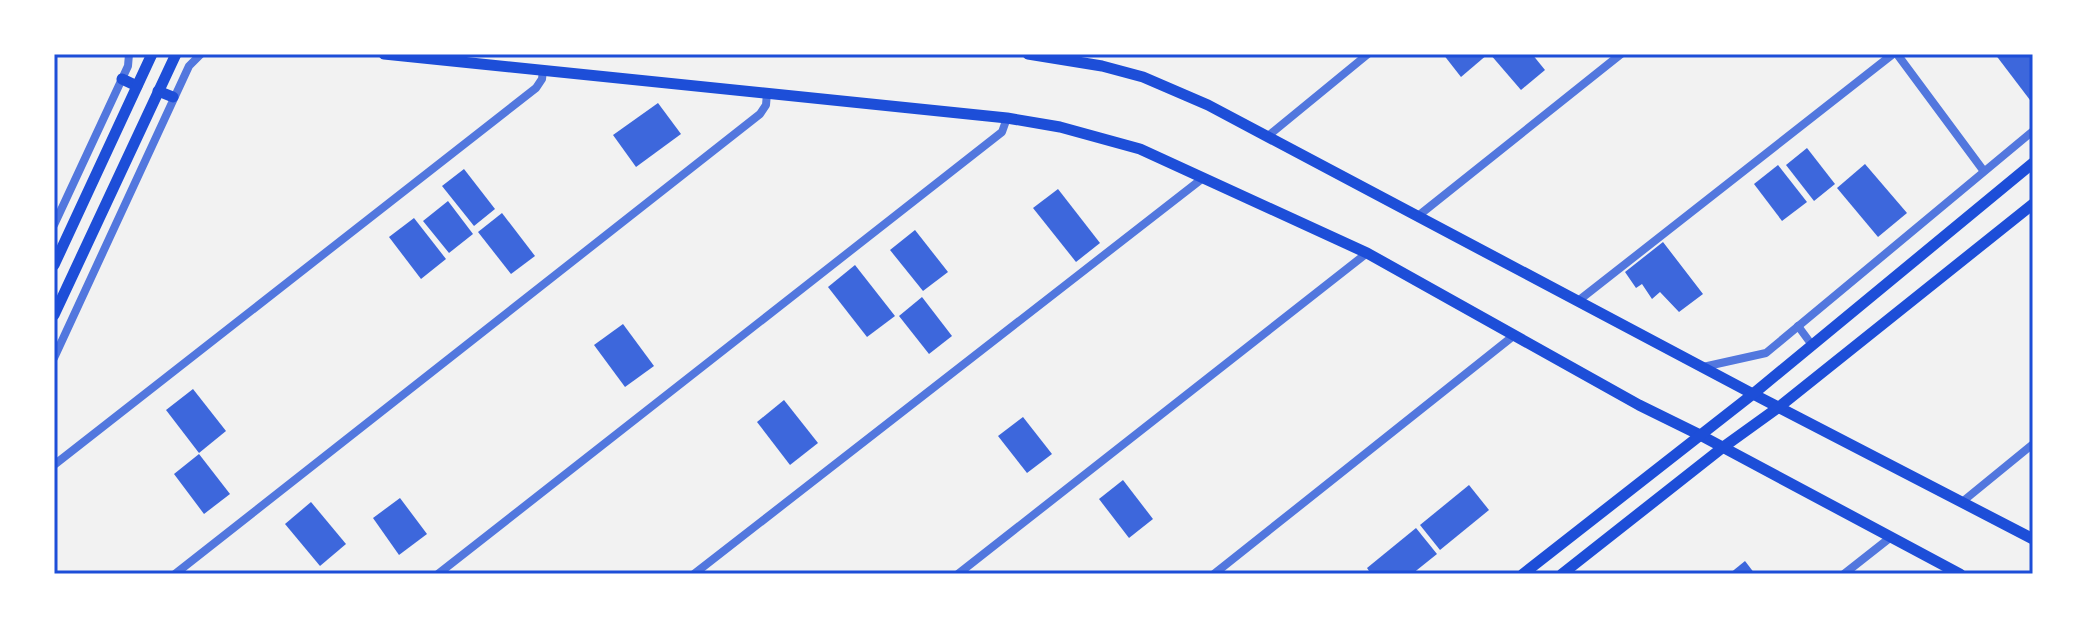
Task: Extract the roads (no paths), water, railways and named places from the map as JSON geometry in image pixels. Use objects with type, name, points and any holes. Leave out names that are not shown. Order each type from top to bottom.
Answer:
[{"type":"main road","points":[[54,265],[152,54]]},
{"type":"main road","points":[[54,315],[176,54]]},
{"type":"main road","points":[[384,54],[1007,118],[1140,149],[1367,253],[1512,337],[1960,574]]},
{"type":"main road","points":[[1028,54],[1103,61],[1167,87],[1268,136],[2033,539]]},
{"type":"main road","points":[[122,79],[137,86]]},
{"type":"main road","points":[[158,91],[173,97]]},
{"type":"main road","points":[[1523,574],[1753,394],[2033,163]]},
{"type":"main road","points":[[1562,574],[1779,407],[2033,204]]},
{"type":"street","points":[[54,225],[128,66],[129,54]]},
{"type":"street","points":[[54,358],[173,97],[189,66],[201,54]]},
{"type":"street","points":[[1268,136],[1368,54]]},
{"type":"street","points":[[1418,216],[1621,54]]},
{"type":"street","points":[[1578,301],[1895,54],[1983,170]]},
{"type":"street","points":[[54,465],[536,88],[543,70]]},
{"type":"street","points":[[175,574],[760,114],[766,105],[767,93]]},
{"type":"street","points":[[438,574],[1002,132],[1007,118]]},
{"type":"street","points":[[1703,367],[1766,353],[2033,131]]},
{"type":"street","points":[[694,574],[1203,178]]},
{"type":"street","points":[[958,574],[1367,253]]},
{"type":"street","points":[[1798,326],[1812,345]]},
{"type":"street","points":[[1214,574],[1512,337]]},
{"type":"street","points":[[1962,502],[2033,444]]},
{"type":"street","points":[[1844,574],[1891,537]]}]
